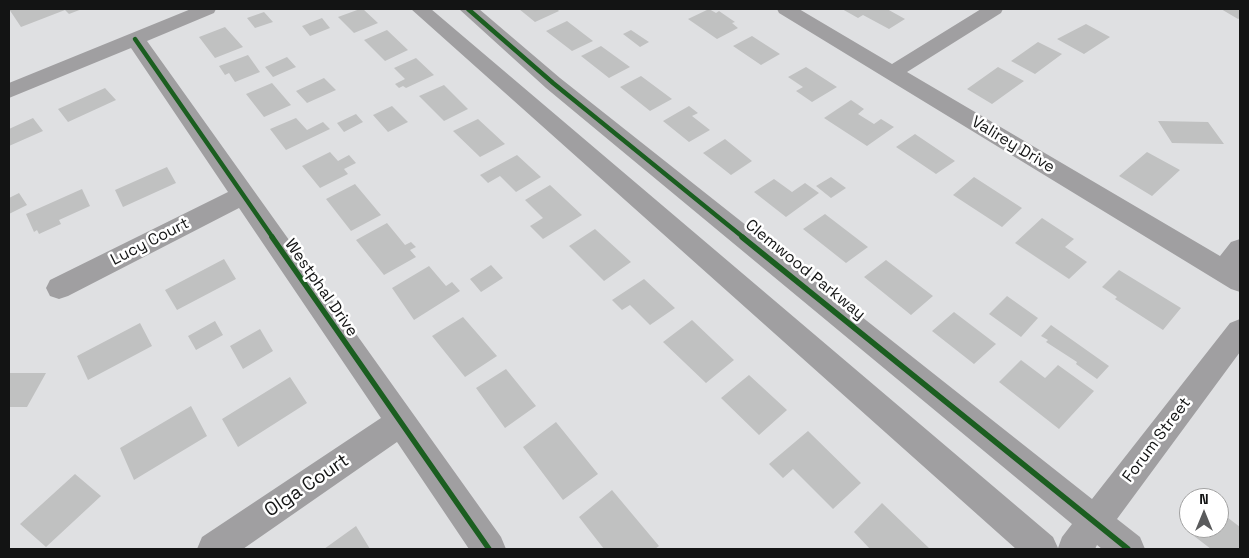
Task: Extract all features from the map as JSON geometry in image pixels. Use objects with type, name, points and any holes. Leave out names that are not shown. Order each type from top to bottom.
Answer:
[{"type":"street","points":[[9,91],[207,9]]},
{"type":"street","points":[[420,9],[1041,549]]},
{"type":"street","name":"Clemwood Parkway","points":[[468,9],[553,82],[1128,549]]},
{"type":"street","name":"Valirey Drive","points":[[786,9],[1232,276]]},
{"type":"street","points":[[892,73],[994,9]]},
{"type":"street","name":"Westphal Drive","points":[[135,39],[242,196],[489,549]]},
{"type":"street","name":"Lucy Court","points":[[58,288],[242,196]]},
{"type":"street","points":[[1232,276],[1240,249]]},
{"type":"street","name":"Forum Street","points":[[1074,549],[1240,331]]},
{"type":"street","name":"Olga Court","points":[[214,549],[400,422]]},
{"type":"building","points":[[9,9],[82,9],[69,14],[65,10],[21,27]]},
{"type":"building","points":[[363,9],[378,23],[354,33],[338,17]]},
{"type":"building","points":[[519,9],[557,9],[559,11],[535,22]]},
{"type":"building","points":[[709,9],[716,13],[719,11],[735,22],[732,23],[738,28],[717,39],[688,19]]},
{"type":"building","points":[[842,9],[887,9],[905,19],[889,29],[863,15],[858,18]]},
{"type":"building","points":[[1221,9],[1240,9],[1240,18],[1238,19]]},
{"type":"building","points":[[264,12],[273,22],[255,28],[247,18]]},
{"type":"building","points":[[322,18],[330,28],[310,36],[302,26]]},
{"type":"building","points":[[567,21],[593,41],[572,51],[546,31]]},
{"type":"building","points":[[1086,24],[1110,37],[1084,54],[1057,39]]},
{"type":"building","points":[[225,27],[243,47],[215,58],[199,37]]},
{"type":"building","points":[[387,30],[408,50],[385,61],[364,40]]},
{"type":"building","points":[[631,30],[649,42],[640,47],[623,34]]},
{"type":"building","points":[[752,36],[780,54],[761,65],[733,46]]},
{"type":"building","points":[[1038,42],[1062,54],[1035,74],[1011,61]]},
{"type":"building","points":[[601,46],[630,67],[609,78],[581,56]]},
{"type":"building","points":[[248,55],[260,72],[235,82],[229,73],[225,75],[219,66]]},
{"type":"building","points":[[287,57],[296,67],[273,77],[265,67]]},
{"type":"building","points":[[416,58],[434,75],[406,88],[403,86],[399,88],[395,84],[405,79],[394,68]]},
{"type":"building","points":[[806,67],[837,87],[812,102],[796,91],[803,87],[788,77]]},
{"type":"building","points":[[998,67],[1024,81],[992,104],[967,89]]},
{"type":"building","points":[[641,76],[672,99],[650,111],[620,87]]},
{"type":"building","points":[[324,78],[336,90],[307,103],[296,91]]},
{"type":"building","points":[[272,83],[291,105],[264,117],[246,94]]},
{"type":"building","points":[[444,85],[468,109],[444,121],[419,96]]},
{"type":"building","points":[[105,88],[116,100],[68,122],[58,109]]},
{"type":"building","points":[[851,100],[864,109],[858,114],[874,124],[881,119],[894,127],[867,146],[824,118]]},
{"type":"building","points":[[392,106],[408,122],[388,132],[373,115]]},
{"type":"building","points":[[689,106],[698,113],[692,116],[710,130],[689,142],[663,121]]},
{"type":"building","points":[[356,114],[363,122],[344,132],[337,123]]},
{"type":"building","points":[[33,118],[43,131],[9,146],[9,129]]},
{"type":"building","points":[[296,118],[307,130],[323,122],[330,129],[286,150],[270,129]]},
{"type":"building","points":[[478,119],[505,144],[480,157],[453,131]]},
{"type":"building","points":[[1158,121],[1208,122],[1224,144],[1172,143]]},
{"type":"building","points":[[915,134],[955,161],[936,174],[896,147]]},
{"type":"building","points":[[725,139],[752,161],[731,175],[703,153]]},
{"type":"building","points":[[330,152],[338,161],[349,155],[356,163],[344,169],[348,174],[320,188],[302,166]]},
{"type":"building","points":[[1147,152],[1180,170],[1152,196],[1119,176]]},
{"type":"building","points":[[517,155],[541,177],[516,192],[500,176],[488,183],[480,175]]},
{"type":"building","points":[[167,167],[176,183],[123,207],[115,190]]},
{"type":"building","points":[[831,177],[846,188],[831,198],[816,186]]},
{"type":"building","points":[[974,177],[1022,208],[1002,227],[953,195]]},
{"type":"building","points":[[774,179],[792,192],[805,183],[819,193],[786,217],[754,192]]},
{"type":"building","points":[[355,184],[381,215],[351,231],[326,199]]},
{"type":"building","points":[[550,185],[582,215],[543,239],[530,226],[543,218],[525,200]]},
{"type":"building","points":[[82,189],[90,206],[59,220],[61,224],[39,234],[37,230],[34,232],[26,214]]},
{"type":"building","points":[[19,193],[27,205],[9,214],[9,198]]},
{"type":"building","points":[[825,214],[868,247],[846,263],[803,229]]},
{"type":"building","points":[[1042,218],[1074,239],[1065,247],[1087,262],[1069,279],[1015,243]]},
{"type":"building","points":[[387,223],[405,245],[411,242],[416,247],[410,250],[416,257],[384,275],[356,240]]},
{"type":"building","points":[[595,229],[631,262],[604,281],[569,246]]},
{"type":"building","points":[[224,259],[236,279],[177,310],[165,290]]},
{"type":"building","points":[[886,260],[933,296],[911,315],[864,277]]},
{"type":"building","points":[[491,265],[503,278],[481,292],[470,279]]},
{"type":"building","points":[[429,266],[446,286],[452,282],[460,291],[414,320],[392,288]]},
{"type":"building","points":[[1119,270],[1181,308],[1163,330],[1115,299],[1117,297],[1102,287]]},
{"type":"building","points":[[644,279],[675,308],[650,325],[630,305],[622,310],[612,300]]},
{"type":"building","points":[[1007,296],[1038,318],[1021,337],[989,314]]},
{"type":"building","points":[[954,312],[996,344],[974,364],[932,331]]},
{"type":"building","points":[[463,317],[497,356],[465,377],[432,336]]},
{"type":"building","points":[[692,320],[734,360],[706,383],[663,342]]},
{"type":"building","points":[[215,321],[223,335],[196,350],[188,336]]},
{"type":"building","points":[[140,323],[152,346],[88,380],[77,356]]},
{"type":"building","points":[[1051,325],[1109,366],[1097,379],[1076,364],[1077,362],[1046,342],[1048,340],[1041,336]]},
{"type":"building","points":[[260,329],[273,351],[243,369],[230,346]]},
{"type":"building","points":[[1021,360],[1045,378],[1058,365],[1094,391],[1059,429],[999,382]]},
{"type":"building","points":[[506,369],[536,406],[505,428],[476,388]]},
{"type":"building","points":[[9,373],[46,373],[27,407],[9,407]]},
{"type":"building","points":[[749,375],[787,410],[759,435],[721,398]]},
{"type":"building","points":[[290,377],[307,403],[238,447],[222,419]]},
{"type":"building","points":[[191,406],[207,436],[134,480],[120,448]]},
{"type":"building","points":[[556,422],[598,474],[563,500],[523,447]]},
{"type":"building","points":[[808,431],[861,483],[833,509],[793,469],[783,478],[769,464]]},
{"type":"building","points":[[75,474],[101,496],[46,547],[20,524]]},
{"type":"building","points":[[612,490],[659,546],[655,549],[604,549],[579,517]]},
{"type":"building","points":[[882,503],[930,549],[870,549],[854,532]]},
{"type":"building","points":[[1229,519],[1240,527],[1240,549],[1211,549],[1197,538],[1229,538]]},
{"type":"building","points":[[356,526],[370,549],[324,549]]},
{"type":"cycle path","points":[[468,9],[553,83],[1128,549]]},
{"type":"cycle path","points":[[135,39],[489,549]]}]
